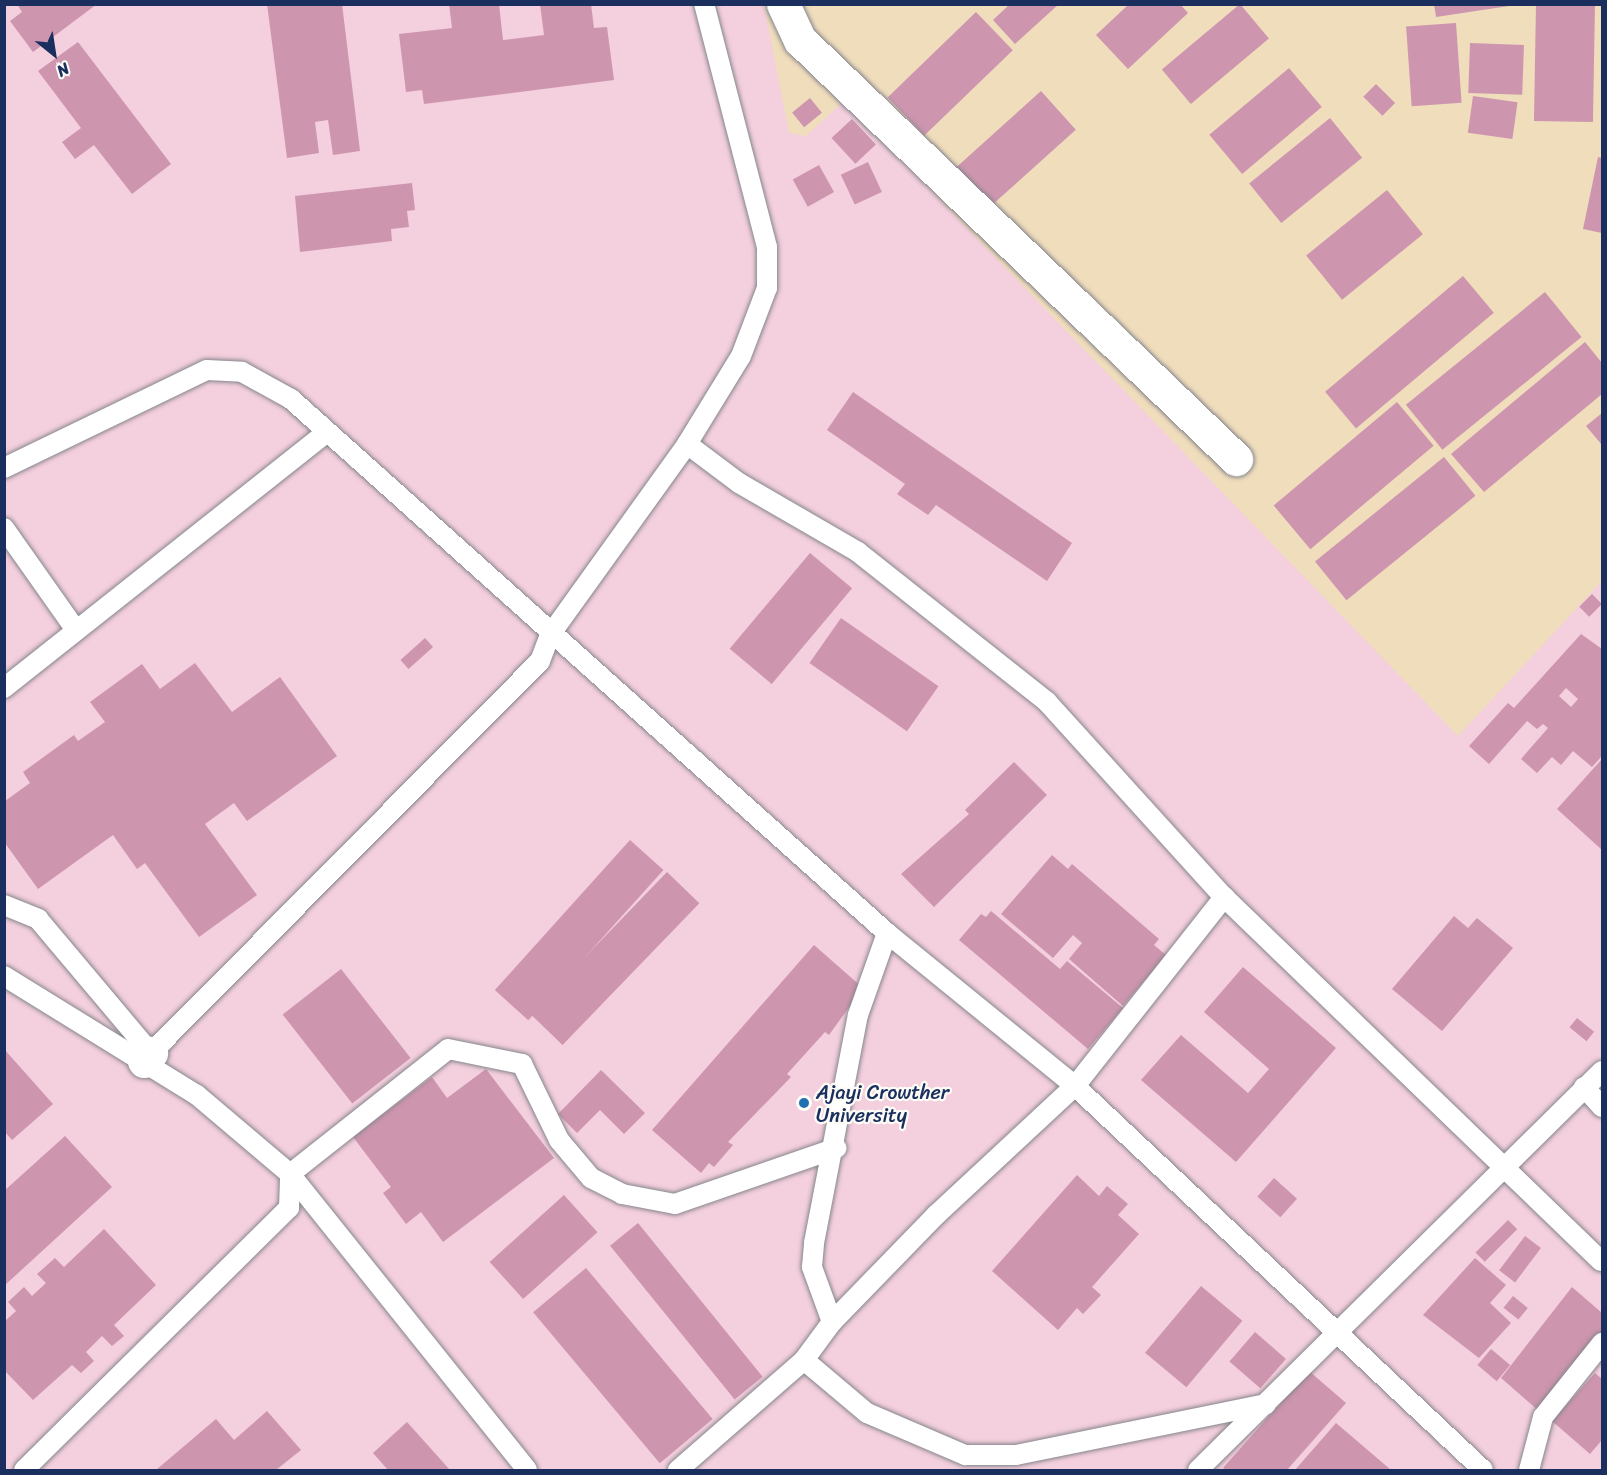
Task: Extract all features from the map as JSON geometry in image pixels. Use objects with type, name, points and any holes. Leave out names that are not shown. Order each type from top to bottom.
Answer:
[{"type":"street","points":[[783,4],[800,40],[1236,459]]},
{"type":"lane","points":[[147,1057],[529,675],[550,634],[687,444],[741,356],[767,288],[767,247],[704,4]]},
{"type":"lane","points":[[4,468],[207,370],[242,372],[291,399],[550,634],[887,933],[1075,1086],[1335,1335],[1483,1470]]},
{"type":"lane","points":[[4,688],[327,432]]},
{"type":"lane","points":[[687,444],[739,483],[858,552],[1047,702],[1224,897],[1602,1262]]},
{"type":"lane","points":[[4,528],[76,630]]},
{"type":"lane","points":[[678,1470],[804,1360],[832,1322],[936,1215],[1075,1086],[1224,897]]},
{"type":"lane","points":[[4,905],[38,919],[147,1057]]},
{"type":"lane","points":[[832,1322],[812,1267],[837,1148],[858,1015],[887,933]]},
{"type":"lane","points":[[4,976],[147,1057],[197,1095],[290,1174],[526,1470]]},
{"type":"lane","points":[[24,1470],[289,1208],[290,1174],[448,1049],[522,1064],[559,1140],[591,1178],[622,1194],[675,1204],[837,1148]]},
{"type":"lane","points":[[1198,1470],[1602,1071]]},
{"type":"lane","points":[[1584,1087],[1602,1107]]},
{"type":"lane","points":[[1529,1470],[1543,1417],[1602,1343]]},
{"type":"lane","points":[[804,1360],[867,1413],[965,1455],[1016,1455],[1266,1404]]},
{"type":"shaded area","name":"Ajayi Crowther University","points":[[5,5],[764,5],[789,133],[806,136],[844,101],[1458,736],[1602,581],[1602,1470],[5,1470]]},
{"type":"building","points":[[17,4],[97,4],[33,52],[10,21],[22,12]]},
{"type":"building","points":[[267,4],[342,4],[360,151],[333,155],[328,120],[315,122],[319,153],[287,158]]},
{"type":"building","points":[[449,4],[499,4],[503,40],[544,35],[540,4],[591,4],[594,28],[607,27],[614,80],[424,104],[422,90],[406,92],[399,34],[452,28]]},
{"type":"building","points":[[1010,4],[1059,4],[1015,44],[993,20]]},
{"type":"building","points":[[1129,4],[1180,4],[1188,13],[1128,69],[1096,35]]},
{"type":"building","points":[[1240,4],[1269,38],[1191,104],[1162,70]]},
{"type":"building","points":[[1434,4],[1508,4],[1509,6],[1436,17]]},
{"type":"building","points":[[1536,4],[1595,5],[1593,122],[1534,121]]},
{"type":"building","points":[[976,12],[1013,50],[924,136],[888,97]]},
{"type":"building","points":[[1456,23],[1462,103],[1412,106],[1406,26]]},
{"type":"building","points":[[78,42],[171,164],[132,194],[94,145],[75,159],[62,142],[81,128],[38,71]]},
{"type":"building","points":[[1470,43],[1524,45],[1522,95],[1468,93]]},
{"type":"building","points":[[1289,68],[1322,107],[1242,174],[1209,135]]},
{"type":"building","points":[[1376,84],[1395,103],[1382,116],[1363,97]]},
{"type":"building","points":[[1041,91],[1076,130],[990,207],[956,168]]},
{"type":"building","points":[[1473,96],[1518,102],[1512,139],[1468,133]]},
{"type":"building","points":[[810,98],[822,113],[804,127],[792,112]]},
{"type":"building","points":[[1330,118],[1362,158],[1281,223],[1249,183]]},
{"type":"building","points":[[852,119],[876,145],[855,164],[832,138]]},
{"type":"building","points":[[1598,157],[1602,158],[1602,233],[1583,229]]},
{"type":"building","points":[[868,162],[882,192],[855,205],[841,175]]},
{"type":"building","points":[[819,165],[834,192],[808,207],[793,180]]},
{"type":"building","points":[[412,183],[415,210],[407,211],[409,227],[391,229],[392,241],[300,252],[295,196]]},
{"type":"building","points":[[1387,190],[1423,234],[1342,300],[1306,255]]},
{"type":"building","points":[[1463,276],[1494,313],[1356,428],[1325,392]]},
{"type":"building","points":[[1545,292],[1582,337],[1442,450],[1406,405]]},
{"type":"building","points":[[1585,342],[1602,363],[1602,394],[1484,492],[1451,454]]},
{"type":"building","points":[[853,392],[1072,543],[1047,581],[936,505],[928,515],[897,494],[905,484],[827,430]]},
{"type":"building","points":[[1397,402],[1434,446],[1310,549],[1274,505]]},
{"type":"building","points":[[1602,413],[1602,445],[1586,426]]},
{"type":"building","points":[[1444,457],[1475,496],[1346,600],[1315,561]]},
{"type":"building","points":[[810,553],[852,588],[772,684],[730,649]]},
{"type":"building","points":[[1592,594],[1602,604],[1589,617],[1579,607]]},
{"type":"building","points":[[841,618],[938,686],[907,731],[809,663]]},
{"type":"building","points":[[1581,634],[1602,649],[1602,756],[1592,767],[1573,751],[1561,765],[1552,757],[1537,773],[1521,759],[1548,728],[1543,724],[1537,729],[1527,721],[1489,764],[1469,746],[1508,703],[1514,708]],"holes":[[[1566,688],[1578,699],[1571,707],[1559,696]]]},
{"type":"building","points":[[425,638],[433,647],[409,669],[400,660]]},
{"type":"building","points":[[195,663],[232,712],[280,677],[337,756],[247,821],[234,803],[205,824],[257,895],[199,937],[145,863],[137,869],[113,835],[38,889],[5,843],[5,801],[30,783],[23,772],[74,735],[78,741],[105,722],[90,702],[142,664],[160,689]]},
{"type":"building","points":[[1602,759],[1602,850],[1557,809]]},
{"type":"building","points":[[1014,762],[1047,795],[934,907],[901,874],[969,814],[965,810]]},
{"type":"building","points":[[630,840],[663,870],[528,1020],[495,990]]},
{"type":"building","points":[[1052,855],[1068,869],[1072,864],[1159,939],[1154,945],[1166,955],[1123,1006],[1069,959],[1082,943],[1073,935],[1053,958],[1001,914]]},
{"type":"building","points":[[667,872],[699,903],[563,1045],[530,1014]]},
{"type":"building","points":[[991,911],[1060,969],[1067,961],[1123,1008],[1088,1049],[959,940],[981,914],[986,917]]},
{"type":"building","points":[[1454,916],[1468,928],[1477,918],[1513,948],[1442,1031],[1392,989]]},
{"type":"building","points":[[814,945],[863,988],[829,1035],[825,1032],[787,1074],[791,1077],[728,1142],[733,1145],[714,1167],[709,1163],[701,1173],[652,1130]]},
{"type":"building","points":[[1243,967],[1336,1048],[1236,1162],[1141,1080],[1181,1035],[1248,1093],[1269,1069],[1204,1012]]},
{"type":"building","points":[[341,969],[411,1058],[352,1104],[283,1015]]},
{"type":"building","points":[[1577,1018],[1594,1032],[1587,1041],[1569,1027]]},
{"type":"building","points":[[4,1049],[53,1104],[12,1140],[4,1131]]},
{"type":"building","points":[[486,1069],[554,1158],[443,1242],[421,1212],[406,1224],[383,1193],[391,1187],[353,1137],[432,1077],[447,1098]]},
{"type":"building","points":[[601,1070],[645,1113],[624,1134],[600,1110],[577,1133],[558,1114]]},
{"type":"building","points":[[65,1136],[112,1187],[4,1286],[4,1191]]},
{"type":"building","points":[[1077,1175],[1099,1196],[1107,1186],[1128,1204],[1118,1215],[1139,1234],[1092,1287],[1101,1295],[1083,1314],[1077,1308],[1058,1330],[992,1271]]},
{"type":"building","points":[[1274,1178],[1297,1199],[1280,1217],[1257,1197]]},
{"type":"building","points":[[564,1195],[597,1232],[523,1299],[490,1262]]},
{"type":"building","points":[[1508,1220],[1517,1229],[1485,1262],[1475,1253]]},
{"type":"building","points":[[638,1223],[763,1377],[735,1400],[610,1246]]},
{"type":"building","points":[[104,1229],[156,1285],[114,1325],[124,1336],[112,1346],[102,1336],[86,1352],[94,1361],[81,1373],[72,1365],[33,1400],[4,1370],[4,1322],[16,1311],[8,1302],[24,1287],[32,1296],[46,1283],[37,1274],[55,1258],[64,1267]]},
{"type":"building","points":[[1525,1236],[1541,1248],[1515,1282],[1499,1270]]},
{"type":"building","points":[[1475,1258],[1506,1285],[1490,1303],[1511,1323],[1479,1358],[1423,1315]]},
{"type":"building","points":[[586,1268],[713,1419],[660,1463],[533,1312]]},
{"type":"building","points":[[1201,1286],[1242,1321],[1186,1387],[1145,1353]]},
{"type":"building","points":[[1572,1287],[1602,1313],[1602,1339],[1540,1412],[1501,1378]]},
{"type":"building","points":[[1513,1296],[1528,1308],[1518,1320],[1504,1308]]},
{"type":"building","points":[[1255,1332],[1286,1359],[1260,1388],[1229,1361]]},
{"type":"building","points":[[1491,1349],[1510,1365],[1497,1381],[1478,1365]]},
{"type":"building","points":[[1309,1371],[1346,1403],[1287,1470],[1226,1470],[1223,1468]]},
{"type":"building","points":[[1595,1373],[1602,1379],[1602,1440],[1590,1454],[1552,1421]]},
{"type":"building","points":[[267,1411],[301,1450],[276,1470],[156,1470],[216,1419],[234,1440]]},
{"type":"building","points":[[407,1422],[450,1470],[388,1470],[373,1453]]},
{"type":"building","points":[[1336,1423],[1391,1470],[1295,1470]]},
{"type":"place","name":"Ajayi Crowther University","points":[[804,1103]]}]
